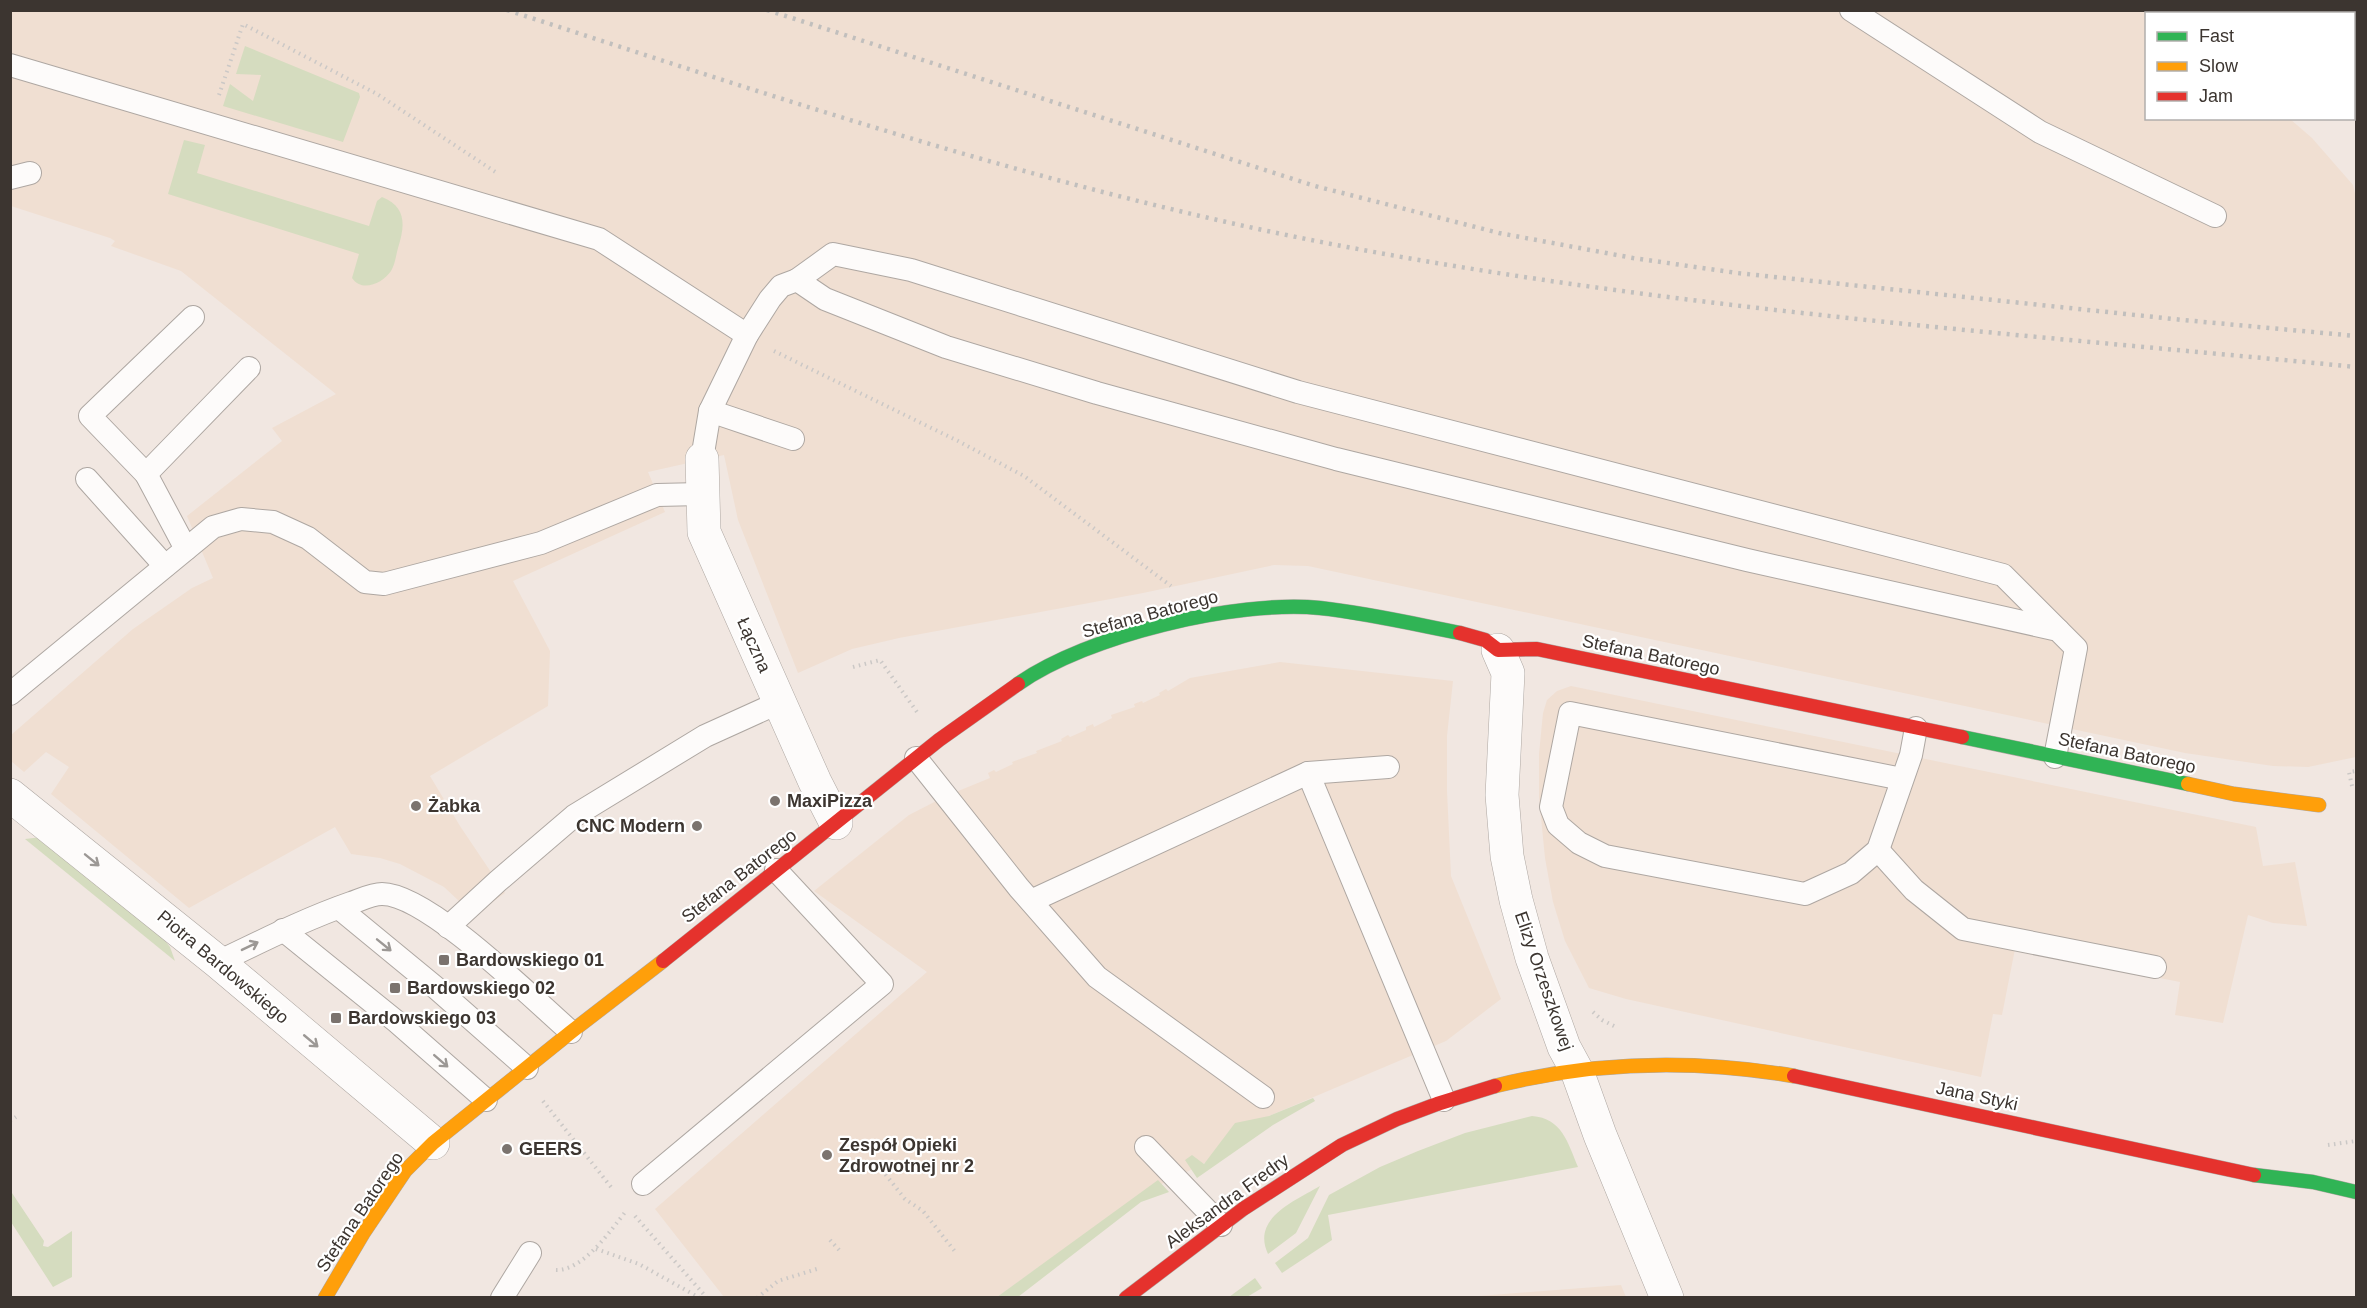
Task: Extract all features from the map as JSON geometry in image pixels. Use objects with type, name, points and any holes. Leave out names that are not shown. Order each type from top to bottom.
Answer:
[{"type":"street","name":"Łączna","points":[[702,459],[701,494],[704,532],[814,782],[836,823]]},
{"type":"street","name":"Stefana Batorego","points":[[325,1298],[364,1232],[405,1171],[433,1143],[571,1032],[646,976],[916,758],[1037,671],[1078,651],[1186,620],[1231,612],[1275,608],[1319,608],[1468,635],[1485,640],[1498,650],[1537,649],[2234,794],[2319,805]]},
{"type":"street","name":"Elizy Orzeszkowej","points":[[1498,650],[1508,673],[1502,795],[1507,856],[1532,958],[1564,1047],[1576,1071],[1667,1298]]},
{"type":"street","name":"Piotra Bardowskiego","points":[[10,795],[218,962],[433,1143]]},
{"type":"street","name":"Jana Styki","points":[[1630,1065],[1693,1064],[1789,1076],[1874,1091],[2253,1175],[2313,1182],[2356,1192]]},
{"type":"street","name":"Aleksandra Fredry","points":[[1126,1298],[1276,1184],[1357,1137],[1444,1100],[1525,1079],[1630,1065]]},
{"type":"street","name":"Jana Styki","points":[[2313,1182],[2346,1173]]},
{"type":"lane","points":[[1851,10],[2040,132],[2215,216]]},
{"type":"lane","points":[[10,65],[599,239],[747,335]]},
{"type":"lane","points":[[702,459],[710,411],[747,335],[781,285],[797,279],[832,254],[911,270],[1298,392],[2003,575],[2076,648],[2055,757]]},
{"type":"lane","points":[[797,279],[825,299],[946,347],[1097,393],[1393,473],[1758,563],[2058,630]]},
{"type":"lane","points":[[186,549],[146,474],[90,416],[193,317]]},
{"type":"lane","points":[[146,474],[249,368]]},
{"type":"lane","points":[[710,411],[793,439]]},
{"type":"lane","points":[[87,479],[165,566]]},
{"type":"lane","points":[[10,693],[213,527],[241,519],[273,522],[308,538],[365,582],[384,584],[541,543],[657,495],[701,494]]},
{"type":"lane","points":[[448,927],[498,880],[574,816],[705,736],[780,702]]},
{"type":"lane","points":[[1902,779],[1570,713],[1551,807],[1558,825],[1579,843],[1605,856],[1805,894],[1851,873],[1878,850],[1911,755],[1916,728]]},
{"type":"lane","points":[[916,758],[930,779],[1097,977],[1263,1097]]},
{"type":"lane","points":[[1031,901],[1308,773],[1388,767]]},
{"type":"lane","points":[[1308,773],[1444,1100]]},
{"type":"lane","points":[[1878,850],[1914,890],[1963,929],[2155,967]]},
{"type":"lane","points":[[643,1184],[882,984],[776,870]]},
{"type":"lane","points":[[218,962],[283,930],[339,908],[380,894],[401,897],[423,908],[448,927],[571,1032]]},
{"type":"lane","points":[[339,908],[435,987],[527,1068]]},
{"type":"lane","points":[[283,930],[397,1022],[486,1100]]},
{"type":"lane","points":[[1146,1147],[1221,1225]]},
{"type":"lane","points":[[502,1297],[525,1261]]},
{"type":"path","points":[[209,124],[243,24],[377,94],[502,176]]},
{"type":"path","points":[[747,335],[1024,476],[1173,587]]},
{"type":"path","points":[[853,668],[880,660],[921,717]]},
{"type":"path","points":[[10,1121],[16,1117]]},
{"type":"path","points":[[878,1165],[905,1199],[923,1211],[957,1254]]},
{"type":"path","points":[[525,1261],[564,1270],[596,1249],[628,1209],[643,1184]]},
{"type":"path","points":[[830,1240],[840,1251]]},
{"type":"path","points":[[596,1249],[639,1264],[700,1298]]},
{"type":"path","points":[[758,1298],[778,1281],[820,1268]]},
{"type":"shaded area","points":[[11,11],[2242,11],[2145,12],[2145,120],[2291,120],[2312,138],[2353,185],[2356,198],[2356,757],[2308,767],[2273,766],[2185,753],[1308,566],[1274,565],[1143,593],[899,638],[852,649],[798,673],[738,520],[724,455],[648,472],[665,512],[513,581],[550,651],[548,706],[430,776],[505,893],[474,915],[444,887],[400,864],[380,858],[351,854],[335,827],[189,908],[51,794],[69,767],[46,752],[24,772],[11,761],[11,735],[133,629],[192,588],[213,578],[187,516],[282,441],[272,428],[336,394],[181,271],[111,246],[115,241],[110,238],[11,206]]},
{"type":"shaded area","points":[[1280,662],[1453,681],[1447,736],[1451,876],[1501,999],[1446,1041],[1269,1116],[1203,1164],[1141,1194],[997,1297],[724,1297],[655,1209],[927,972],[814,891],[909,815],[946,796],[990,778],[988,773],[994,770],[996,772],[1013,764],[1012,762],[1037,753],[1036,751],[1062,741],[1061,739],[1068,735],[1070,737],[1086,730],[1086,727],[1093,724],[1094,727],[1112,718],[1111,715],[1135,707],[1134,704],[1142,701],[1143,703],[1190,678]]},
{"type":"shaded area","points":[[1571,686],[2256,827],[2263,866],[2295,862],[2307,926],[2273,923],[2248,915],[2223,1023],[2175,1015],[2180,982],[2015,949],[2002,1015],[1993,1014],[1981,1077],[1626,999],[1589,988],[1565,941],[1553,902],[1545,858],[1539,797],[1539,754],[1543,713],[1547,700],[1557,691]]},
{"type":"shaded area","points":[[1621,1285],[1626,1297],[1466,1297]]},
{"type":"green space","points":[[245,46],[359,93],[360,97],[343,142],[223,106],[230,84],[253,101],[261,75],[236,74]]},
{"type":"green space","points":[[184,140],[205,145],[197,173],[369,226],[377,201],[382,197],[390,201],[400,212],[403,225],[391,271],[372,285],[361,285],[352,278],[359,254],[168,194]]},
{"type":"green space","points":[[42,837],[163,938],[170,947],[175,961],[25,839]]},
{"type":"green space","points":[[1313,1098],[1315,1101],[1273,1125],[1197,1178],[1185,1160],[1192,1155],[1204,1164],[1235,1123],[1269,1116]]},
{"type":"green space","points":[[1532,1116],[1550,1121],[1557,1127],[1567,1141],[1578,1167],[1328,1215],[1332,1240],[1282,1273],[1275,1263],[1308,1238],[1329,1195],[1380,1167],[1418,1151],[1465,1133]]},
{"type":"green space","points":[[1158,1180],[1169,1192],[1141,1202],[1018,1297],[997,1297]]},
{"type":"green space","points":[[1320,1186],[1296,1233],[1268,1254],[1264,1241],[1265,1230],[1270,1221],[1288,1205]]},
{"type":"green space","points":[[10,1190],[44,1241],[43,1246],[48,1247],[72,1231],[72,1277],[53,1287],[11,1222]]},
{"type":"green space","points":[[1255,1278],[1262,1288],[1247,1297],[1229,1297]]},
{"type":"railway","points":[[507,10],[819,110],[1028,172],[1240,225],[1347,247],[1472,269],[1724,304],[2356,367]]},
{"type":"railway","points":[[767,10],[1315,186],[1499,233],[1633,258],[1737,273],[2356,336]]},
{"type":"traffic: fast","points":[[1018,684],[1048,666],[1122,636],[1206,616],[1247,610],[1285,607],[1320,608],[1460,633]]},
{"type":"traffic: fast","points":[[1962,737],[2188,784]]},
{"type":"traffic: fast","points":[[2254,1175],[2313,1182],[2356,1192]]},
{"type":"traffic: slow","points":[[2188,784],[2234,794],[2319,805]]},
{"type":"traffic: slow","points":[[325,1298],[364,1232],[405,1171],[433,1143],[663,961]]},
{"type":"traffic: slow","points":[[1495,1086],[1570,1072],[1645,1065],[1719,1067],[1794,1076]]},
{"type":"traffic: jam","points":[[1460,633],[1485,640],[1498,650],[1537,649],[1962,737]]},
{"type":"traffic: jam","points":[[663,961],[939,740],[1018,684]]},
{"type":"traffic: jam","points":[[1794,1076],[2254,1175]]},
{"type":"traffic: jam","points":[[1126,1298],[1243,1209],[1342,1145],[1397,1119],[1495,1086]]},
{"type":"place","name":"MaxiPizza","points":[[775,801]]},
{"type":"place","name":"Żabka","points":[[416,806]]},
{"type":"place","name":"CNC Modern","points":[[697,826]]},
{"type":"place","name":"Bardowskiego 01","points":[[444,960]]},
{"type":"place","name":"Bardowskiego 02","points":[[395,988]]},
{"type":"place","name":"Bardowskiego 03","points":[[336,1018]]},
{"type":"place","name":"GEERS","points":[[507,1149]]},
{"type":"place","name":"Zespół Opieki Zdrowotnej nr 2","points":[[827,1155]]}]
